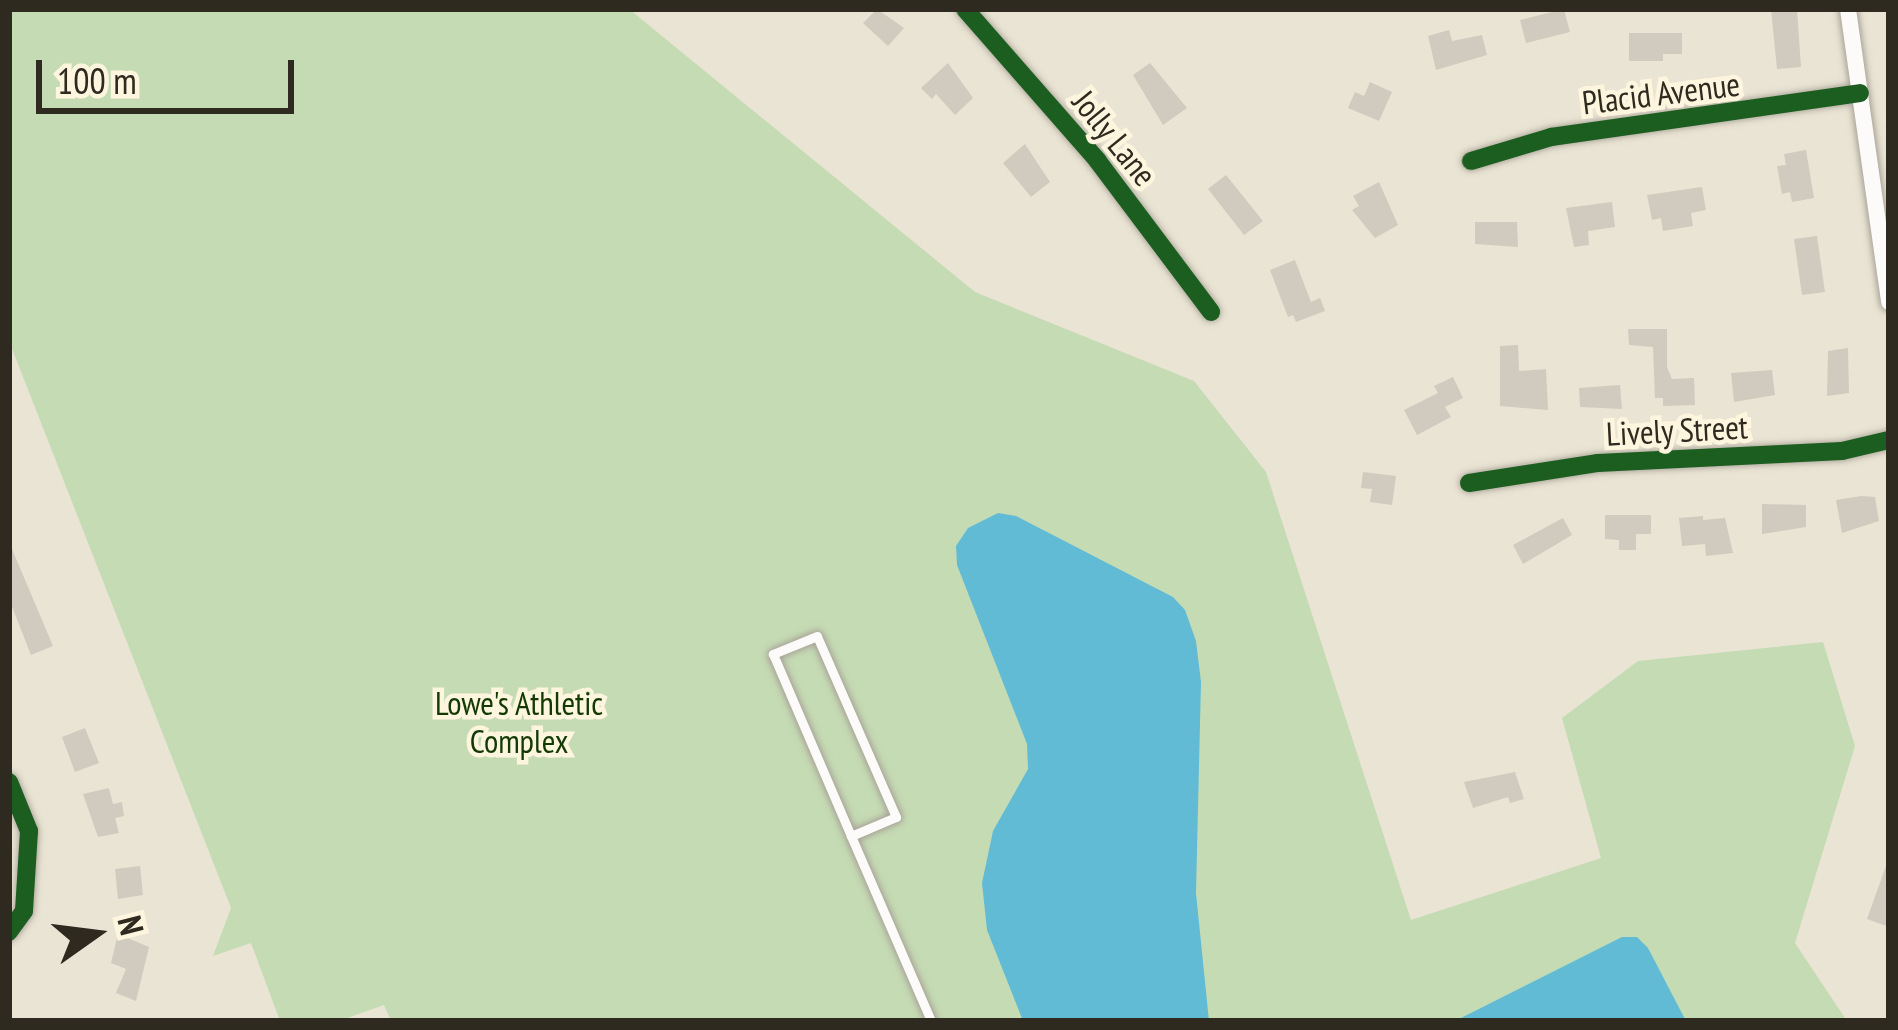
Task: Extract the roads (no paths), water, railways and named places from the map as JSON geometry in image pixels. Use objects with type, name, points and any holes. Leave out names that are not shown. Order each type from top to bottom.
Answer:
[{"type":"street","points":[[1848,9],[1889,302]]},
{"type":"street","name":"Jolly Lane","points":[[967,10],[1097,160],[1210,312]]},
{"type":"street","name":"Placid Avenue","points":[[1471,161],[1551,137],[1861,94]]},
{"type":"street","name":"Lively Street","points":[[1469,483],[1598,463],[1842,451],[1889,440]]},
{"type":"street","points":[[9,782],[29,831],[24,911],[9,932]]},
{"type":"lane","points":[[851,836],[896,817],[817,636],[773,654],[851,836],[931,1021]]},
{"type":"water","points":[[998,513],[1016,516],[1173,597],[1185,610],[1196,641],[1201,682],[1196,893],[1209,1021],[1023,1021],[987,930],[982,883],[993,831],[1028,769],[1027,744],[957,565],[956,546],[968,528]]},
{"type":"water","points":[[1622,937],[1637,937],[1648,948],[1686,1021],[1455,1021]]},
{"type":"park label","name":"Lowe's Athletic Complex","points":[[519,722]]}]
